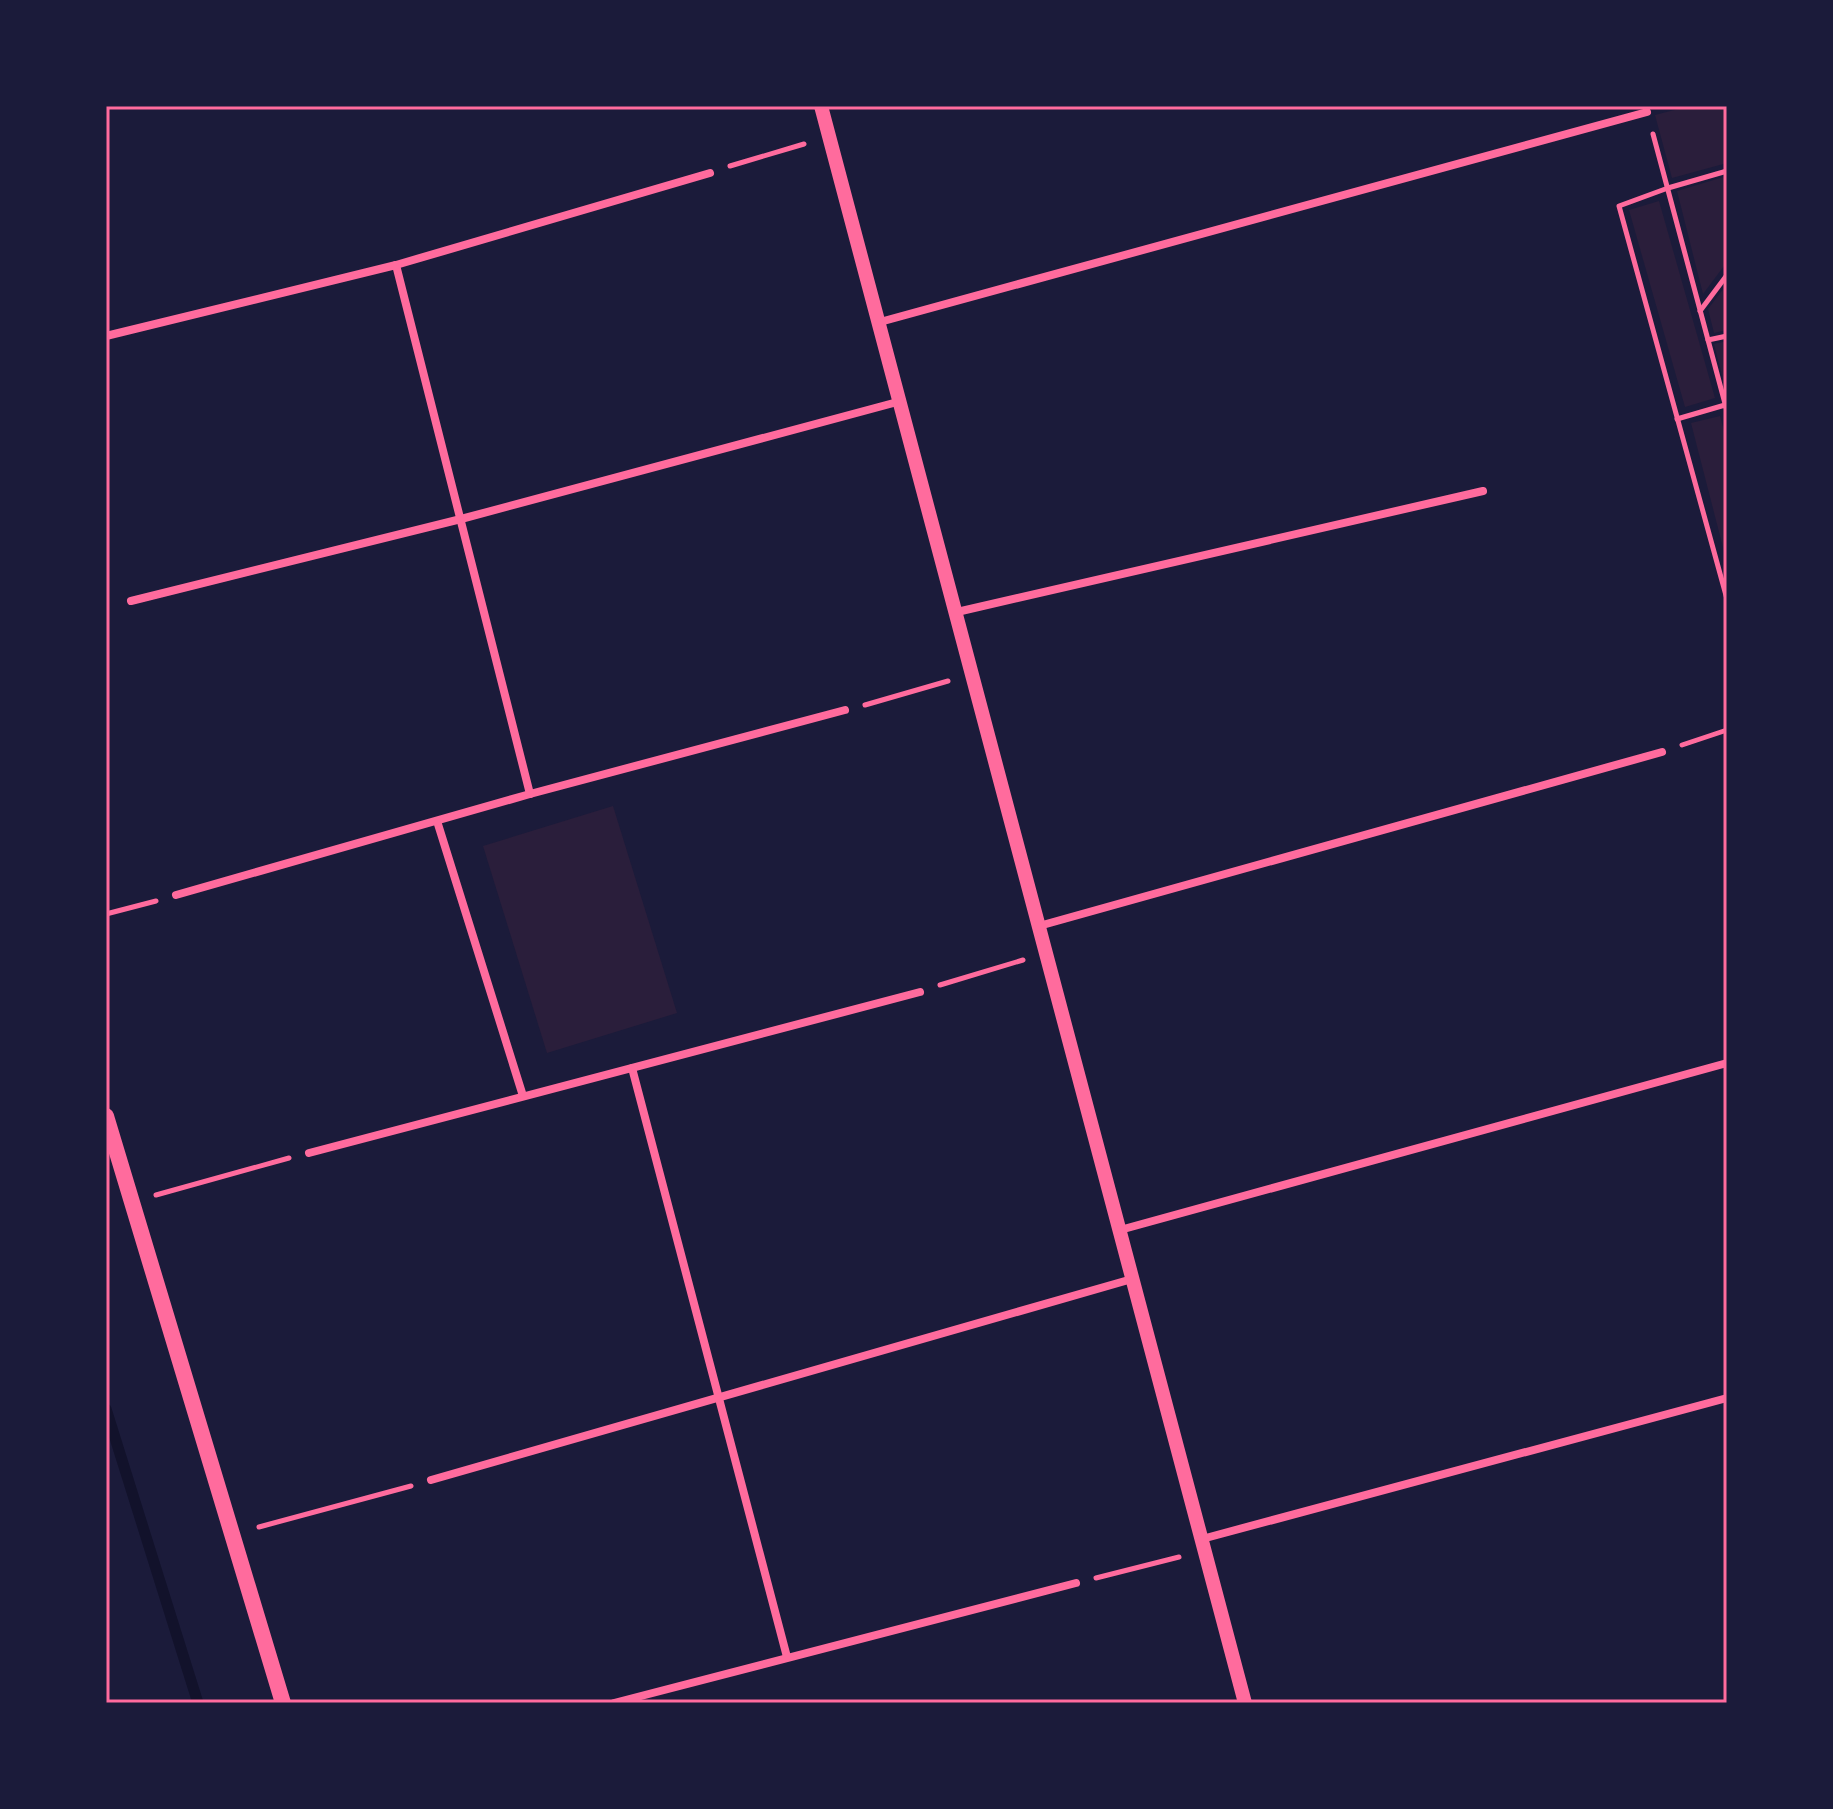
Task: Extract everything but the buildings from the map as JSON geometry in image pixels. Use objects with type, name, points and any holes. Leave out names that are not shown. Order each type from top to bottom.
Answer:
[{"type":"main road","points":[[106,1116],[283,1703]]},
{"type":"street","points":[[821,106],[1245,1703]]},
{"type":"street","points":[[880,322],[1647,112]]},
{"type":"street","points":[[106,336],[396,265],[710,173]]},
{"type":"street","points":[[396,265],[530,794]]},
{"type":"street","points":[[131,601],[461,519],[901,401]]},
{"type":"street","points":[[957,612],[1483,491]]},
{"type":"street","points":[[176,895],[530,794],[845,710]]},
{"type":"street","points":[[1039,926],[1662,752]]},
{"type":"street","points":[[437,821],[523,1096]]},
{"type":"street","points":[[309,1153],[920,992]]},
{"type":"street","points":[[1120,1230],[1727,1063]]},
{"type":"street","points":[[632,1068],[787,1657]]},
{"type":"street","points":[[431,1480],[719,1400],[1132,1279]]},
{"type":"street","points":[[1203,1545],[1727,1398]]},
{"type":"street","points":[[614,1703],[1076,1583]]},
{"type":"path","points":[[1647,112],[1726,408],[1677,419]]},
{"type":"path","points":[[710,173],[829,136]]},
{"type":"path","points":[[1727,171],[1619,206],[1727,599]]},
{"type":"path","points":[[1700,311],[1727,275]]},
{"type":"path","points":[[1708,340],[1727,336]]},
{"type":"path","points":[[845,710],[973,674]]},
{"type":"path","points":[[1662,752],[1727,730]]},
{"type":"path","points":[[106,914],[176,895]]},
{"type":"path","points":[[920,992],[1046,953]]},
{"type":"path","points":[[131,1201],[309,1153]]},
{"type":"path","points":[[231,1534],[431,1480]]},
{"type":"path","points":[[1076,1583],[1203,1545]]},
{"type":"shaded area","points":[[1690,106],[1724,106],[1727,117],[1727,163],[1672,178],[1655,115]]},
{"type":"shaded area","points":[[1727,176],[1727,262],[1703,294],[1677,191]]},
{"type":"shaded area","points":[[1659,201],[1715,398],[1685,407],[1629,210]]},
{"type":"shaded area","points":[[1727,284],[1727,330],[1714,333],[1708,309]]},
{"type":"shaded area","points":[[1727,341],[1727,395],[1714,344]]},
{"type":"shaded area","points":[[1720,416],[1727,442],[1727,563],[1691,423]]},
{"type":"shaded area","points":[[613,806],[677,1013],[547,1053],[483,846]]},
{"type":"waterway","points":[[106,1409],[198,1703]]}]
